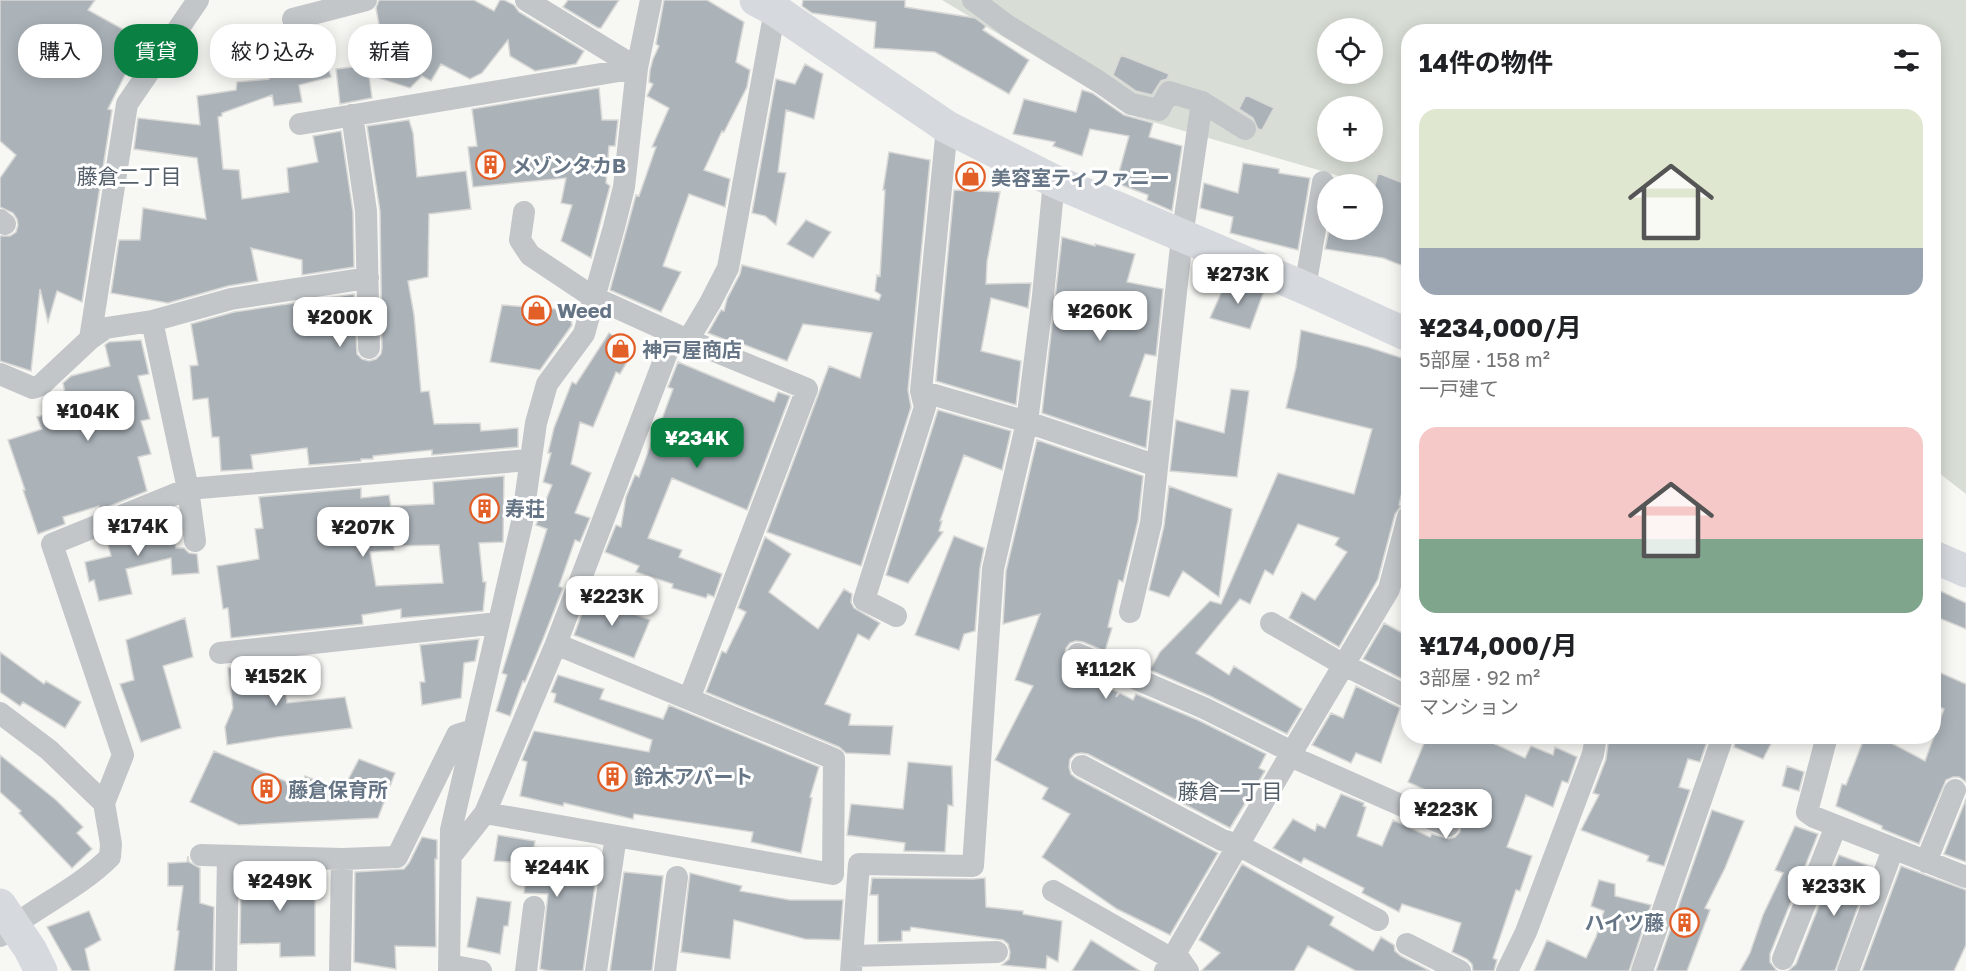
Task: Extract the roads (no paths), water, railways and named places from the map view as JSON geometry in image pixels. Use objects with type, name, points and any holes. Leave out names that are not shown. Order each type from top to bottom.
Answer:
[{"type":"street","points":[[90,339],[127,104],[198,0]]},
{"type":"street","points":[[293,19],[366,0]]},
{"type":"street","points":[[526,0],[637,68]]},
{"type":"street","points":[[481,971],[449,968],[451,830],[522,522],[536,423],[548,384],[584,334],[615,227],[624,186],[637,68],[651,0]]},
{"type":"street","points":[[973,0],[1008,26],[1131,104],[1160,110],[1169,92],[1202,102],[1245,129]]},
{"type":"street","points":[[451,856],[485,813],[681,337],[710,303],[728,268],[765,5],[947,127],[1054,181],[1305,288],[1401,332]]},
{"type":"street","points":[[300,124],[637,68]]},
{"type":"street","points":[[1130,612],[1151,523],[1182,237],[1202,102]]},
{"type":"street","points":[[352,115],[366,211],[369,348]]},
{"type":"street","points":[[896,616],[864,600],[926,407],[921,391],[947,127]]},
{"type":"street","points":[[997,952],[852,963],[859,864],[973,866],[993,569],[1027,422],[1054,181]]},
{"type":"street","points":[[524,212],[520,240],[530,255],[593,297],[681,337],[807,389],[689,699]]},
{"type":"street","points":[[1305,288],[1317,217]]},
{"type":"street","points":[[0,374],[33,388],[41,385],[90,339],[106,328],[152,321],[231,299],[368,278]]},
{"type":"street","points":[[152,321],[188,489],[195,541]]},
{"type":"street","points":[[921,391],[1027,422],[1156,466]]},
{"type":"street","points":[[41,971],[5,922],[96,872],[110,857],[111,844],[104,803],[123,755],[52,544],[188,489],[529,460]]},
{"type":"street","points":[[1053,891],[1175,964],[1238,845],[1389,589],[1401,544]]},
{"type":"street","points":[[1941,560],[1966,571]]},
{"type":"street","points":[[220,653],[498,623]]},
{"type":"street","points":[[1270,623],[1344,665],[1401,694]]},
{"type":"street","points":[[485,813],[833,874],[834,759],[556,644]]},
{"type":"street","points":[[1078,654],[1204,708],[1292,752],[1299,760],[1448,826]]},
{"type":"street","points":[[0,713],[49,750],[104,803]]},
{"type":"street","points":[[201,855],[342,859],[397,857],[457,735],[473,730]]},
{"type":"street","points":[[1507,971],[1526,932],[1593,754],[1595,744]]},
{"type":"street","points":[[1641,971],[1720,744]]},
{"type":"street","points":[[1825,744],[1807,812],[1814,817],[1966,878]]},
{"type":"street","points":[[1082,766],[1222,840],[1238,845],[1378,920]]},
{"type":"street","points":[[1926,862],[1955,790]]},
{"type":"street","points":[[1783,959],[1836,826]]},
{"type":"street","points":[[596,971],[616,836]]},
{"type":"street","points":[[1848,971],[1893,849]]},
{"type":"street","points":[[226,971],[228,856]]},
{"type":"street","points":[[340,971],[342,859]]},
{"type":"street","points":[[665,971],[677,878]]},
{"type":"street","points":[[526,971],[534,907]]},
{"type":"street","points":[[1407,944],[1460,971]]},
{"type":"place","name":"メゾンタカB","points":[[491,165]]},
{"type":"place","name":"美容室ティファニー","points":[[970,177]]},
{"type":"place","name":"Weed","points":[[536,310]]},
{"type":"place","name":"神戸屋商店","points":[[621,349]]},
{"type":"place","name":"寿荘","points":[[484,508]]},
{"type":"place","name":"鈴木アパート","points":[[613,776]]},
{"type":"place","name":"藤倉保育所","points":[[267,789]]},
{"type":"place","name":"ハイツ藤","points":[[1685,922]]},
{"type":"district","name":"藤倉二丁目","points":[[129,176]]},
{"type":"district","name":"藤倉一丁目","points":[[1230,791]]}]
